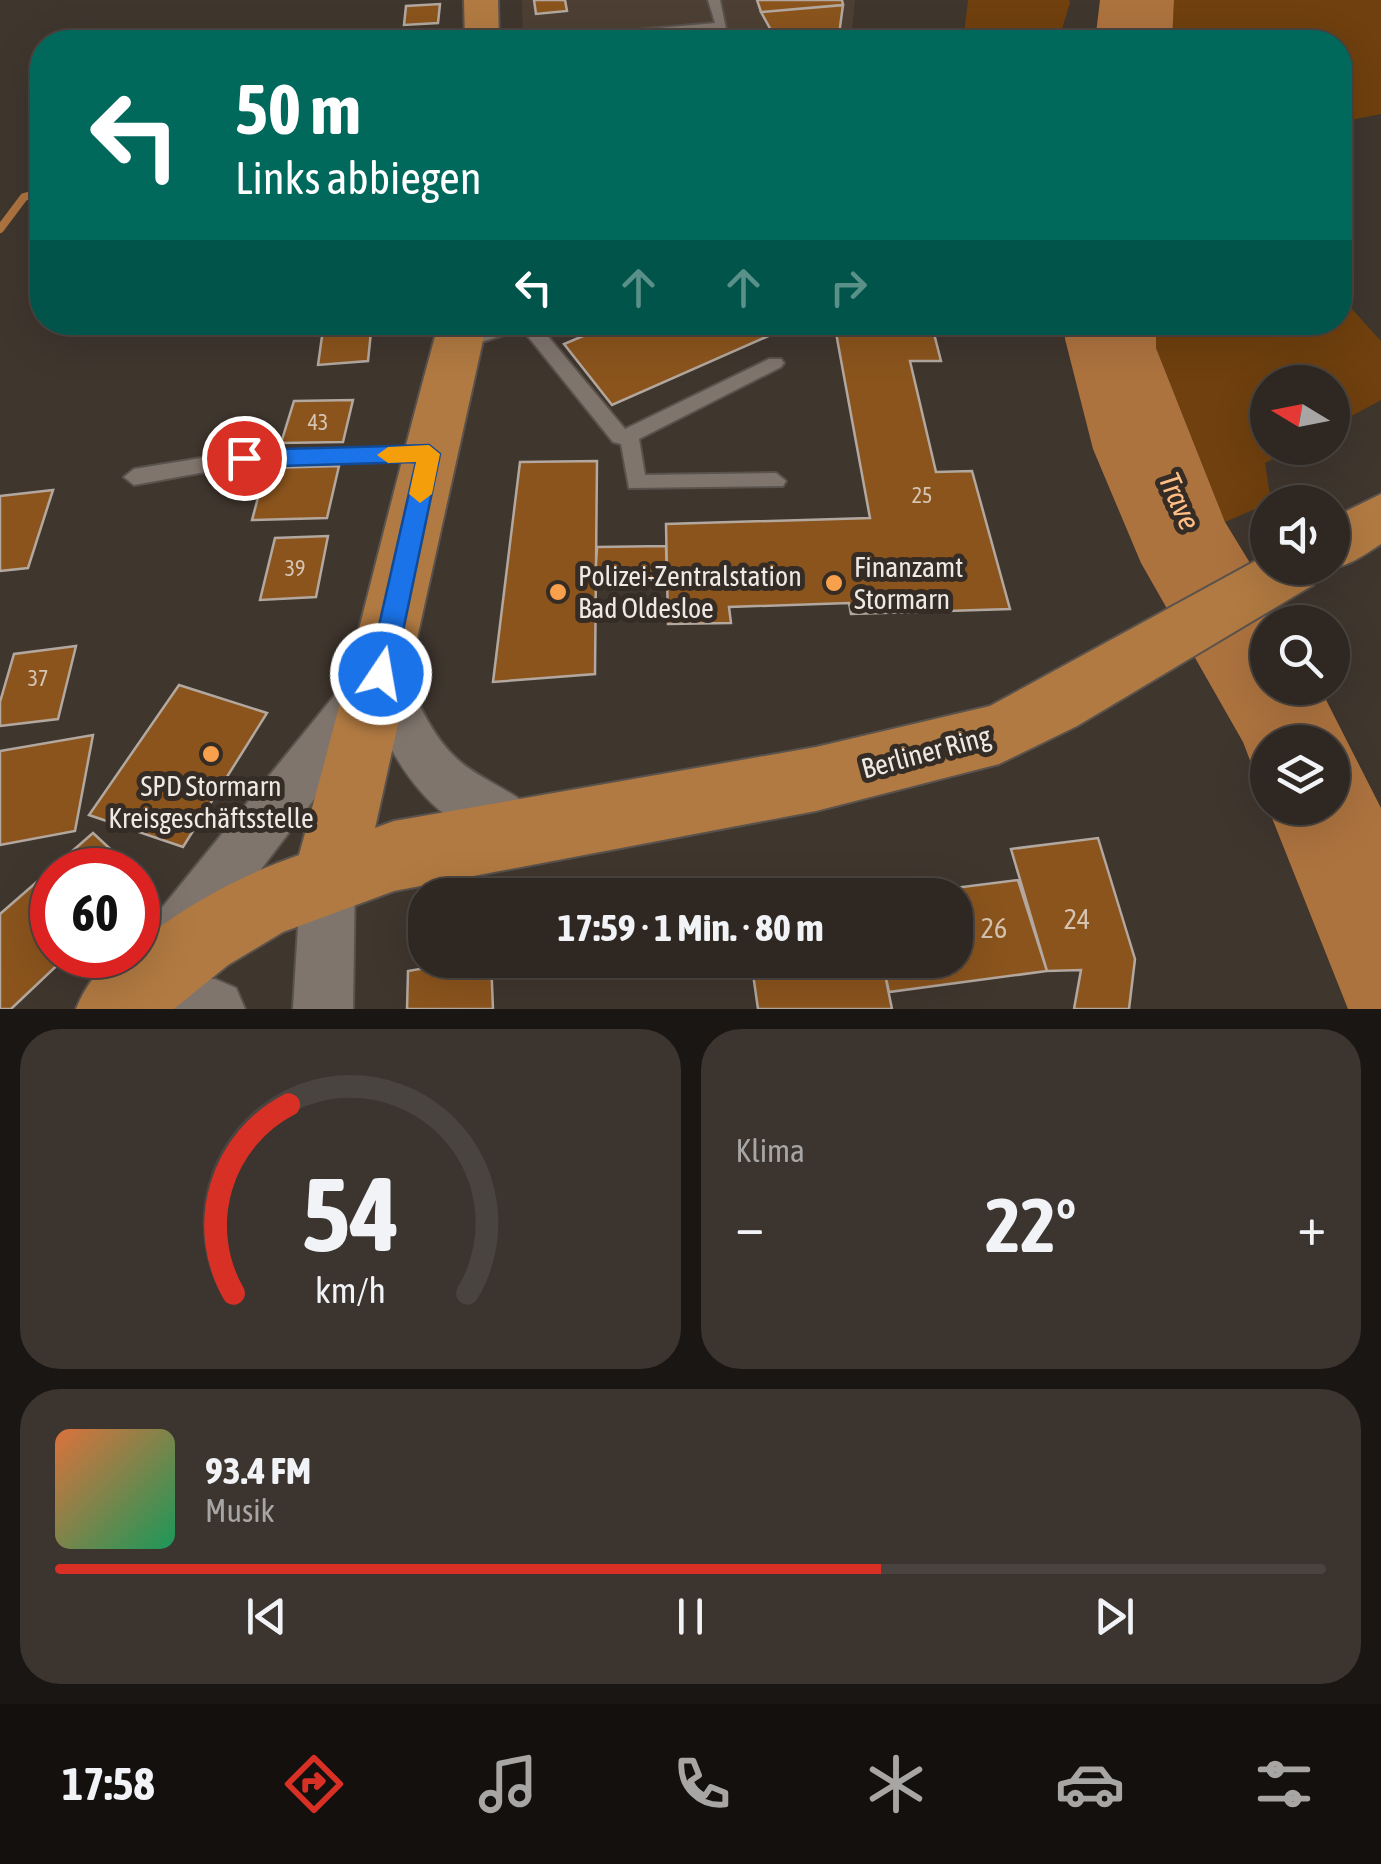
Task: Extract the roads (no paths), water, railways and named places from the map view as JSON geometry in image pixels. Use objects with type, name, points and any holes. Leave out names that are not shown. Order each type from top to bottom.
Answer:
[{"type":"main road","points":[[481,0],[482,30]]},
{"type":"main road","points":[[328,878],[381,674],[429,454],[460,335]]},
{"type":"main road","points":[[1350,535],[1381,516]]},
{"type":"main road","name":"Berliner Ring","points":[[117,1006],[217,930],[262,904],[328,878],[394,856],[520,830],[635,814],[762,789],[900,761],[981,739],[1055,706],[1263,585]]},
{"type":"street","points":[[117,1006],[306,774],[381,674],[412,738],[436,776],[520,830]]},
{"type":"street","points":[[323,1009],[328,878]]},
{"type":"street","points":[[117,1006],[215,1009]]},
{"type":"lane","points":[[679,30],[722,26],[714,0]]},
{"type":"lane","points":[[537,335],[620,436],[629,436],[775,363]]},
{"type":"lane","points":[[629,436],[636,483],[776,481]]},
{"type":"lane","points":[[134,477],[244,458],[429,454]]},
{"type":"water","points":[[1100,0],[1174,0],[1173,30],[1096,30]]},
{"type":"water","name":"Trave","points":[[1065,335],[1156,335],[1156,348],[1225,522],[1250,563],[1250,585],[1263,585],[1276,605],[1250,605],[1250,705],[1329,705],[1339,725],[1250,725],[1250,760],[1141,563],[1093,449]]},
{"type":"water","points":[[1350,747],[1381,808],[1381,1009],[1348,1009],[1275,825],[1350,825]]},
{"type":"waterway","points":[[0,229],[24,197],[30,195]]},
{"type":"place","name":"Finanzamt Stormarn","points":[[834,583]]},
{"type":"place","name":"Polizei-Zentralstation Bad Oldesloe","points":[[558,592]]},
{"type":"place","name":"SPD Stormarn Kreisgeschäftsstelle","points":[[211,754]]}]
